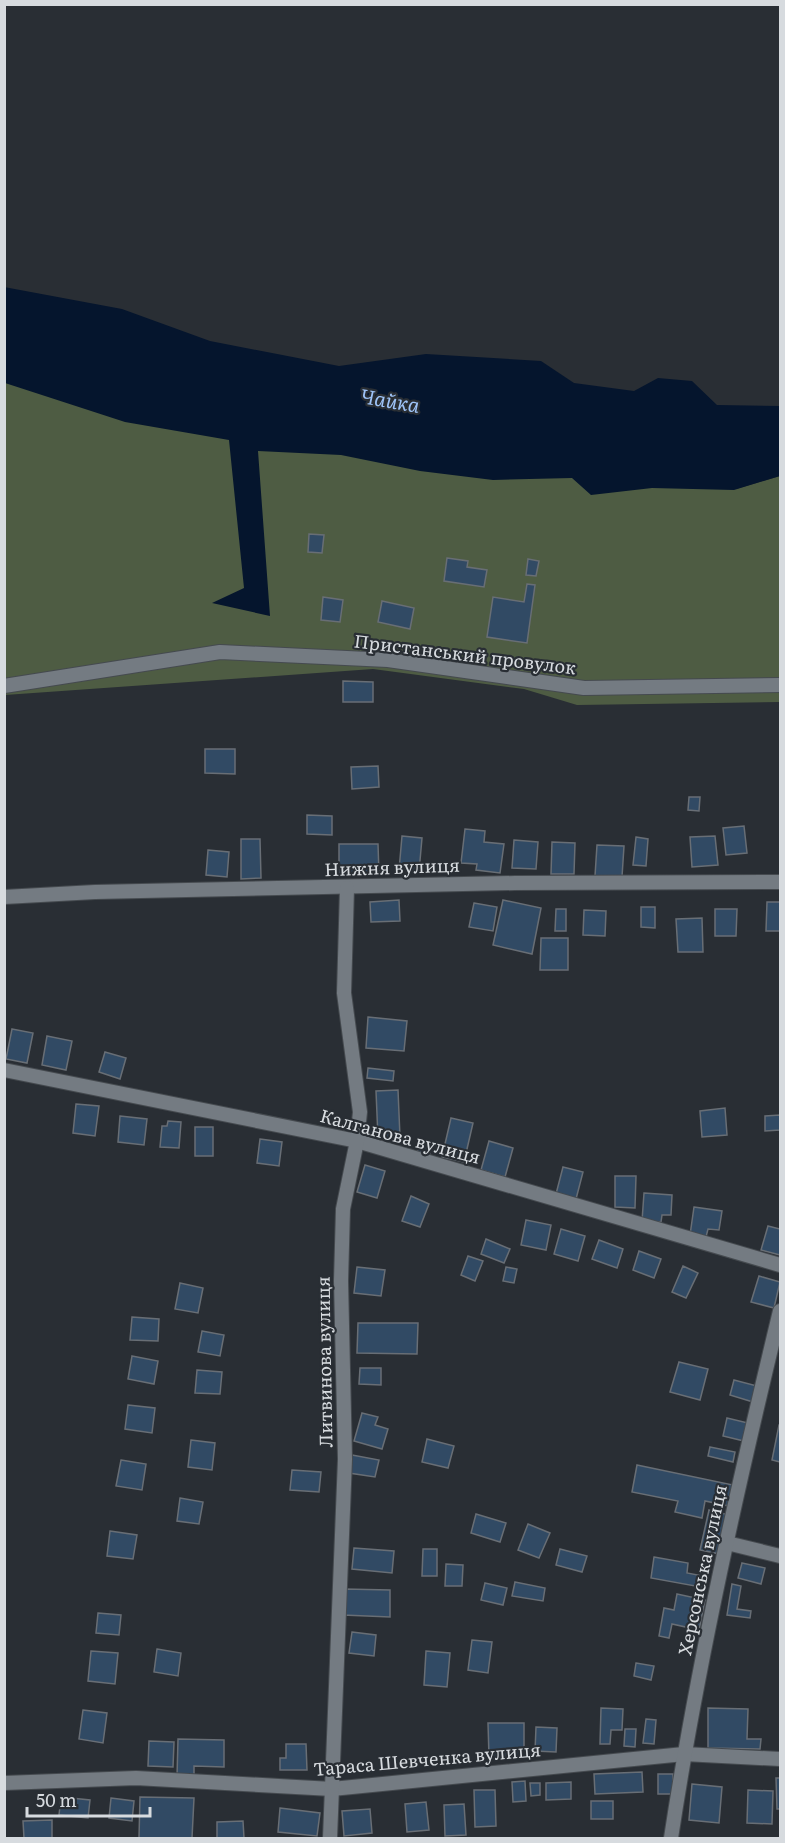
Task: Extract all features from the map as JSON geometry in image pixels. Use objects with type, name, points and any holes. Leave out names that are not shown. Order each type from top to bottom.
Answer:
[{"type":"street","name":"Пристанський провулок","points":[[4,686],[220,652],[388,660],[584,688],[780,685]]},
{"type":"street","name":"Нижня вулиця","points":[[4,897],[95,892],[515,883],[780,882]]},
{"type":"street","name":"Литвинова вулиця","points":[[330,1839],[345,1459],[341,1281],[343,1209],[357,1141],[360,1112],[344,993],[346,888]]},
{"type":"street","name":"Калганова вулиця","points":[[4,1070],[357,1141],[780,1265]]},
{"type":"street","name":"Херсонська вулиця","points":[[671,1839],[684,1754],[727,1544],[780,1311]]},
{"type":"street","points":[[727,1544],[780,1556]]},
{"type":"street","name":"Тараса Шевченка вулиця","points":[[4,1783],[136,1778],[332,1790],[684,1754],[780,1759]]},
{"type":"green space","points":[[5,347],[736,489],[780,476],[780,702],[577,705],[524,689],[373,669],[5,695]]},
{"type":"water","name":"Чайка","points":[[4,287],[122,309],[210,341],[339,366],[426,354],[541,361],[574,383],[634,391],[658,378],[692,381],[717,405],[780,406],[780,476],[734,490],[652,488],[591,495],[572,478],[493,480],[420,471],[341,455],[258,451],[270,616],[212,603],[244,588],[229,440],[125,422],[5,383]]},
{"type":"building","points":[[309,534],[324,535],[322,553],[308,552]]},
{"type":"building","points":[[447,558],[468,561],[467,567],[487,570],[484,587],[444,581]]},
{"type":"building","points":[[528,559],[539,561],[536,576],[526,575]]},
{"type":"building","points":[[527,584],[535,585],[527,643],[487,637],[493,597],[524,602]]},
{"type":"building","points":[[323,597],[343,600],[340,622],[321,620]]},
{"type":"building","points":[[382,601],[414,608],[410,629],[378,622]]},
{"type":"building","points":[[343,681],[373,682],[373,702],[343,702]]},
{"type":"building","points":[[205,749],[235,749],[235,774],[205,773]]},
{"type":"building","points":[[378,766],[379,787],[352,789],[351,767]]},
{"type":"building","points":[[689,797],[700,797],[699,811],[688,810]]},
{"type":"building","points":[[307,815],[332,816],[332,835],[307,834]]},
{"type":"building","points":[[744,826],[747,853],[726,855],[723,828]]},
{"type":"building","points":[[465,829],[485,831],[484,842],[504,844],[500,873],[476,870],[477,864],[461,863]]},
{"type":"building","points":[[402,836],[422,838],[419,872],[399,870]]},
{"type":"building","points":[[715,836],[718,865],[692,867],[690,837]]},
{"type":"building","points":[[636,837],[648,839],[646,866],[633,865]]},
{"type":"building","points":[[241,839],[260,839],[261,878],[241,879]]},
{"type":"building","points":[[514,840],[538,842],[536,869],[512,868]]},
{"type":"building","points":[[552,842],[575,843],[574,874],[551,874]]},
{"type":"building","points":[[339,844],[378,844],[379,874],[339,875]]},
{"type":"building","points":[[597,845],[624,846],[622,877],[595,876]]},
{"type":"building","points":[[208,850],[229,852],[227,877],[206,875]]},
{"type":"building","points":[[399,900],[400,921],[371,922],[370,902]]},
{"type":"building","points":[[503,900],[541,908],[532,954],[493,945]]},
{"type":"building","points":[[767,902],[780,902],[780,931],[766,931]]},
{"type":"building","points":[[474,903],[497,907],[493,931],[469,927]]},
{"type":"building","points":[[641,907],[655,907],[655,928],[641,927]]},
{"type":"building","points":[[556,909],[566,909],[566,931],[555,931]]},
{"type":"building","points":[[715,909],[737,909],[736,936],[715,936]]},
{"type":"building","points":[[584,910],[606,911],[605,936],[583,935]]},
{"type":"building","points":[[702,918],[703,952],[678,952],[676,919]]},
{"type":"building","points":[[541,938],[568,938],[568,970],[540,970]]},
{"type":"building","points":[[368,1017],[407,1021],[404,1051],[366,1048]]},
{"type":"building","points":[[12,1029],[33,1033],[27,1063],[6,1059]]},
{"type":"building","points":[[47,1036],[72,1041],[66,1070],[42,1065]]},
{"type":"building","points":[[105,1052],[126,1058],[120,1079],[99,1072]]},
{"type":"building","points":[[368,1068],[394,1071],[393,1081],[367,1078]]},
{"type":"building","points":[[398,1090],[400,1137],[378,1138],[376,1091]]},
{"type":"building","points":[[76,1104],[99,1106],[95,1136],[73,1133]]},
{"type":"building","points":[[725,1108],[727,1135],[702,1137],[700,1111]]},
{"type":"building","points":[[780,1115],[780,1130],[765,1131],[765,1116]]},
{"type":"building","points":[[120,1116],[147,1119],[144,1145],[118,1142]]},
{"type":"building","points":[[451,1118],[473,1123],[464,1162],[442,1157]]},
{"type":"building","points":[[168,1121],[181,1122],[179,1148],[160,1147],[162,1126],[167,1126]]},
{"type":"building","points":[[195,1127],[213,1127],[213,1156],[195,1156]]},
{"type":"building","points":[[260,1139],[282,1142],[279,1166],[257,1163]]},
{"type":"building","points":[[420,1139],[432,1142],[429,1157],[417,1154]]},
{"type":"building","points":[[489,1141],[513,1148],[505,1177],[481,1170]]},
{"type":"building","points":[[365,1165],[385,1171],[377,1198],[357,1192]]},
{"type":"building","points":[[563,1167],[583,1172],[576,1199],[556,1194]]},
{"type":"building","points":[[615,1176],[636,1176],[635,1208],[615,1207]]},
{"type":"building","points":[[644,1193],[672,1195],[671,1215],[662,1215],[661,1222],[642,1221]]},
{"type":"building","points":[[411,1196],[429,1204],[420,1227],[402,1221]]},
{"type":"building","points":[[694,1207],[722,1211],[719,1230],[708,1229],[706,1237],[690,1235]]},
{"type":"building","points":[[526,1220],[551,1225],[546,1250],[521,1245]]},
{"type":"building","points":[[768,1226],[780,1229],[780,1255],[761,1250]]},
{"type":"building","points":[[561,1229],[585,1236],[578,1261],[554,1254]]},
{"type":"building","points":[[486,1239],[510,1249],[504,1263],[481,1254]]},
{"type":"building","points":[[599,1240],[623,1249],[617,1268],[592,1259]]},
{"type":"building","points":[[639,1251],[661,1259],[654,1278],[633,1270]]},
{"type":"building","points":[[468,1256],[483,1261],[475,1281],[461,1275]]},
{"type":"building","points":[[683,1266],[698,1273],[686,1298],[672,1292]]},
{"type":"building","points":[[357,1267],[385,1270],[381,1296],[354,1293]]},
{"type":"building","points":[[506,1267],[517,1269],[514,1283],[503,1281]]},
{"type":"building","points":[[759,1276],[780,1282],[774,1308],[751,1302]]},
{"type":"building","points":[[180,1283],[203,1288],[198,1313],[175,1309]]},
{"type":"building","points":[[132,1317],[159,1319],[158,1341],[130,1340]]},
{"type":"building","points":[[358,1323],[418,1323],[417,1354],[357,1353]]},
{"type":"building","points":[[202,1331],[224,1335],[220,1356],[198,1352]]},
{"type":"building","points":[[132,1356],[158,1361],[154,1384],[128,1379]]},
{"type":"building","points":[[679,1362],[708,1369],[700,1400],[670,1392]]},
{"type":"building","points":[[360,1368],[381,1368],[381,1385],[359,1384]]},
{"type":"building","points":[[197,1370],[222,1372],[220,1394],[195,1393]]},
{"type":"building","points":[[734,1380],[757,1386],[753,1402],[730,1395]]},
{"type":"building","points":[[128,1405],[155,1408],[152,1433],[125,1429]]},
{"type":"building","points":[[362,1413],[378,1417],[375,1425],[388,1429],[382,1449],[354,1441]]},
{"type":"building","points":[[727,1418],[748,1423],[744,1441],[723,1436]]},
{"type":"building","points":[[780,1425],[780,1462],[772,1460]]},
{"type":"building","points":[[427,1439],[454,1446],[448,1468],[422,1462]]},
{"type":"building","points":[[191,1440],[215,1443],[212,1470],[188,1467]]},
{"type":"building","points":[[710,1447],[735,1452],[733,1462],[708,1456]]},
{"type":"building","points":[[352,1455],[379,1460],[375,1477],[349,1473]]},
{"type":"building","points":[[121,1460],[146,1464],[142,1490],[116,1486]]},
{"type":"building","points":[[637,1465],[733,1485],[729,1506],[705,1501],[702,1518],[675,1512],[678,1501],[632,1492]]},
{"type":"building","points":[[292,1470],[321,1472],[319,1492],[290,1490]]},
{"type":"building","points":[[180,1498],[203,1502],[199,1524],[177,1521]]},
{"type":"building","points":[[709,1510],[729,1515],[720,1554],[700,1550]]},
{"type":"building","points":[[476,1514],[506,1523],[500,1542],[471,1533]]},
{"type":"building","points":[[528,1524],[550,1533],[539,1558],[518,1550]]},
{"type":"building","points":[[110,1531],[137,1535],[133,1559],[107,1556]]},
{"type":"building","points":[[354,1548],[394,1551],[392,1573],[352,1569]]},
{"type":"building","points":[[423,1549],[437,1549],[437,1576],[422,1576]]},
{"type":"building","points":[[560,1549],[587,1556],[582,1572],[556,1565]]},
{"type":"building","points":[[654,1557],[688,1563],[687,1573],[708,1577],[706,1588],[651,1578]]},
{"type":"building","points":[[742,1563],[765,1568],[761,1584],[738,1578]]},
{"type":"building","points":[[446,1564],[463,1565],[462,1586],[445,1586]]},
{"type":"building","points":[[515,1582],[545,1588],[543,1601],[512,1596]]},
{"type":"building","points":[[485,1583],[507,1588],[503,1605],[481,1600]]},
{"type":"building","points":[[732,1584],[741,1586],[737,1609],[751,1611],[750,1618],[727,1615]]},
{"type":"building","points":[[344,1589],[390,1590],[390,1617],[343,1615]]},
{"type":"building","points":[[677,1594],[705,1600],[699,1630],[672,1624],[669,1638],[659,1636],[664,1608],[674,1610]]},
{"type":"building","points":[[98,1613],[121,1615],[119,1635],[96,1633]]},
{"type":"building","points":[[352,1632],[376,1635],[374,1656],[349,1653]]},
{"type":"building","points":[[472,1640],[492,1642],[488,1673],[468,1670]]},
{"type":"building","points":[[157,1649],[181,1653],[178,1676],[154,1672]]},
{"type":"building","points":[[91,1651],[118,1653],[115,1684],[88,1681]]},
{"type":"building","points":[[426,1651],[450,1653],[447,1687],[424,1685]]},
{"type":"building","points":[[636,1663],[654,1666],[651,1680],[634,1676]]},
{"type":"building","points":[[601,1708],[623,1709],[622,1730],[611,1730],[610,1744],[600,1744]]},
{"type":"building","points":[[708,1708],[748,1709],[747,1739],[761,1739],[760,1749],[708,1748]]},
{"type":"building","points":[[83,1710],[107,1713],[103,1743],[79,1739]]},
{"type":"building","points":[[646,1719],[656,1720],[654,1744],[643,1743]]},
{"type":"building","points":[[488,1723],[524,1723],[524,1756],[489,1757]]},
{"type":"building","points":[[536,1727],[557,1728],[556,1752],[535,1751]]},
{"type":"building","points":[[625,1729],[636,1729],[635,1747],[624,1746]]},
{"type":"building","points":[[178,1739],[224,1740],[224,1767],[194,1766],[194,1778],[177,1777]]},
{"type":"building","points":[[149,1741],[174,1742],[173,1767],[148,1766]]},
{"type":"building","points":[[286,1744],[306,1744],[307,1770],[280,1770],[280,1758],[286,1758]]},
{"type":"building","points":[[642,1772],[643,1792],[595,1794],[594,1774]]},
{"type":"building","points":[[658,1774],[673,1774],[673,1794],[658,1794]]},
{"type":"building","points":[[776,1778],[780,1778],[780,1809],[777,1809]]},
{"type":"building","points":[[525,1781],[526,1801],[513,1802],[512,1782]]},
{"type":"building","points":[[571,1782],[571,1799],[546,1800],[546,1783]]},
{"type":"building","points":[[530,1783],[540,1783],[540,1795],[531,1796]]},
{"type":"building","points":[[692,1784],[722,1787],[719,1823],[689,1820]]},
{"type":"building","points":[[474,1790],[495,1790],[496,1826],[475,1827]]},
{"type":"building","points":[[748,1790],[773,1791],[772,1824],[747,1823]]},
{"type":"building","points":[[61,1797],[90,1800],[88,1818],[59,1815]]},
{"type":"building","points":[[140,1797],[194,1798],[192,1838],[139,1838]]},
{"type":"building","points":[[111,1798],[134,1801],[132,1821],[109,1818]]},
{"type":"building","points":[[591,1801],[613,1801],[613,1819],[591,1819]]},
{"type":"building","points":[[426,1802],[429,1830],[407,1832],[405,1804]]},
{"type":"building","points":[[464,1804],[466,1835],[445,1836],[444,1805]]},
{"type":"building","points":[[280,1808],[320,1813],[317,1836],[278,1832]]},
{"type":"building","points":[[370,1809],[372,1833],[344,1836],[342,1811]]},
{"type":"building","points":[[52,1820],[52,1838],[24,1838],[23,1821]]},
{"type":"building","points":[[243,1821],[244,1838],[217,1838],[217,1822]]}]
